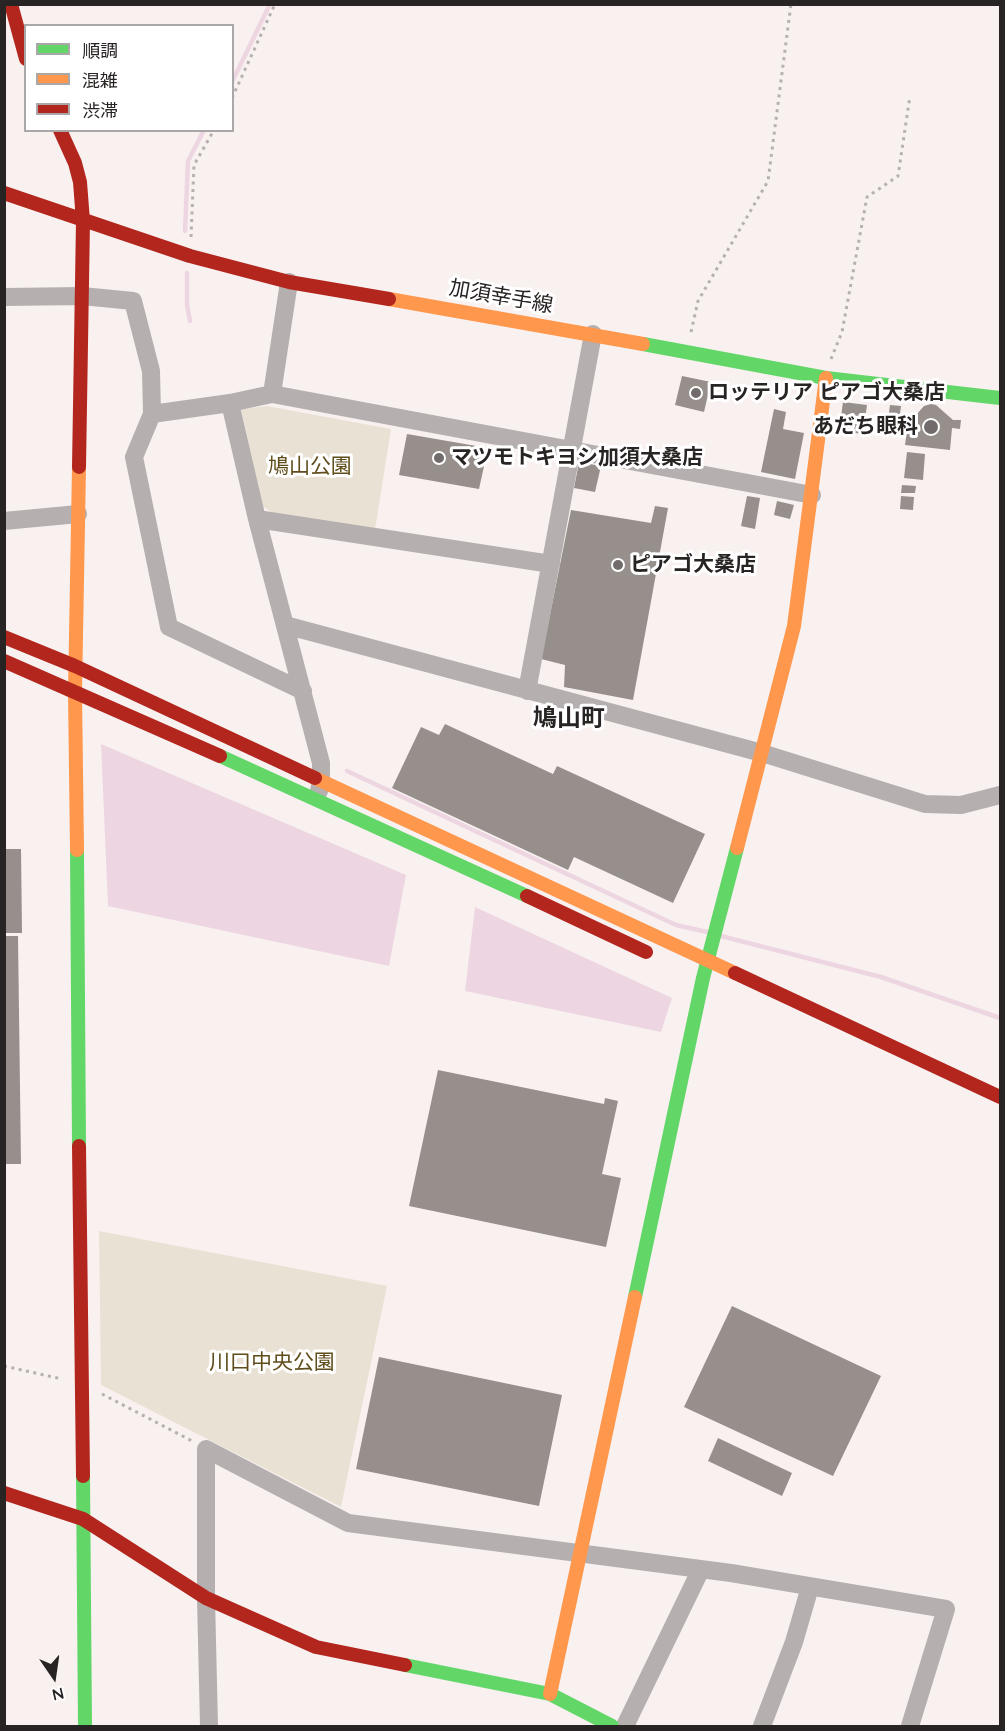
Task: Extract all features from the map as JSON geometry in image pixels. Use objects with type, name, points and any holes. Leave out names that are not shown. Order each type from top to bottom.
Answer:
[{"type":"street","points":[[11,4],[24,52]]},
{"type":"street","points":[[61,132],[75,163],[80,182],[83,221],[75,692],[85,1726]]},
{"type":"street","name":"加須幸手線","points":[[4,193],[190,256],[289,282],[593,334],[826,378],[1000,398]]},
{"type":"street","points":[[272,394],[289,282]]},
{"type":"street","points":[[4,297],[82,296],[133,301],[151,371],[152,414],[134,457],[169,627],[303,691]]},
{"type":"street","points":[[527,691],[593,334]]},
{"type":"street","points":[[550,1694],[579,1553],[707,980],[707,961],[794,626],[826,378]]},
{"type":"street","points":[[152,414],[230,403],[272,394],[812,495]]},
{"type":"street","points":[[230,403],[256,519],[321,763],[319,790]]},
{"type":"street","points":[[4,521],[78,514]]},
{"type":"street","points":[[256,519],[551,564]]},
{"type":"street","points":[[285,625],[762,753],[925,804],[961,805],[1000,795]]},
{"type":"street","points":[[4,637],[75,666],[658,958]]},
{"type":"street","points":[[4,661],[319,790],[707,961],[1000,1096]]},
{"type":"street","points":[[687,971],[707,980]]},
{"type":"street","points":[[209,1726],[206,1449],[348,1523],[701,1569],[946,1609],[910,1726]]},
{"type":"street","points":[[4,1493],[83,1519],[206,1598],[316,1647],[550,1694],[612,1726]]},
{"type":"street","points":[[626,1726],[701,1569]]},
{"type":"street","points":[[762,1726],[794,1642],[810,1587]]},
{"type":"path","points":[[234,94],[275,4]]},
{"type":"path","points":[[687,352],[698,302],[768,181],[791,4]]},
{"type":"path","points":[[826,378],[842,332],[867,197],[898,177],[910,96]]},
{"type":"path","points":[[190,256],[194,165],[213,132]]},
{"type":"path","points":[[4,1366],[81,1383],[206,1449]]},
{"type":"green space","name":"鳩山公園","points":[[267,406],[391,429],[375,530],[272,513],[263,506],[241,409]]},
{"type":"green space","name":"川口中央公園","points":[[99,1231],[387,1286],[341,1507],[101,1385]]},
{"type":"shaded area","points":[[101,744],[406,875],[389,966],[108,906]]},
{"type":"shaded area","points":[[475,907],[672,998],[661,1032],[465,991]]},
{"type":"building","points":[[682,376],[711,382],[704,412],[675,405]]},
{"type":"building","points":[[843,402],[867,405],[863,434],[839,431]]},
{"type":"building","points":[[890,405],[901,406],[898,428],[887,427]]},
{"type":"building","points":[[936,405],[953,420],[961,420],[960,429],[952,428],[950,450],[905,445],[909,416],[916,415],[924,406]]},
{"type":"building","points":[[774,409],[786,412],[783,429],[804,433],[795,479],[761,472]]},
{"type":"building","points":[[407,434],[488,448],[479,489],[399,475]]},
{"type":"building","points":[[907,452],[925,454],[923,480],[904,478]]},
{"type":"building","points":[[579,462],[601,466],[595,492],[574,488]]},
{"type":"building","points":[[902,485],[916,486],[915,493],[901,493]]},
{"type":"building","points":[[747,496],[760,498],[755,529],[741,526]]},
{"type":"building","points":[[901,496],[914,497],[913,510],[900,509]]},
{"type":"building","points":[[777,501],[794,505],[790,519],[774,515]]},
{"type":"building","points":[[655,506],[668,508],[633,700],[564,687],[565,665],[541,659],[571,510],[651,523]]},
{"type":"building","points":[[445,724],[553,774],[557,766],[705,834],[673,903],[574,857],[568,870],[392,788],[421,727],[439,735]]},
{"type":"building","points":[[4,849],[21,849],[22,933],[4,933]]},
{"type":"building","points":[[4,936],[18,936],[21,1164],[4,1164]]},
{"type":"building","points":[[438,1070],[604,1104],[605,1098],[618,1101],[602,1174],[621,1178],[606,1247],[409,1206]]},
{"type":"building","points":[[732,1306],[881,1376],[833,1476],[684,1407]]},
{"type":"building","points":[[379,1357],[562,1395],[539,1506],[356,1469]]},
{"type":"building","points":[[718,1438],[792,1473],[782,1496],[708,1461]]},
{"type":"waterway","points":[[234,78],[270,4]]},
{"type":"waterway","points":[[185,231],[188,161],[203,132]]},
{"type":"waterway","points":[[187,273],[187,305],[190,321]]},
{"type":"waterway","points":[[347,771],[676,925],[707,932]]},
{"type":"waterway","points":[[721,936],[881,977],[1000,1018]]},
{"type":"traffic: fast","points":[[643,344],[826,378],[1000,398]]},
{"type":"traffic: fast","points":[[220,756],[527,896]]},
{"type":"traffic: fast","points":[[635,1297],[703,978],[737,848]]},
{"type":"traffic: fast","points":[[77,850],[79,1146]]},
{"type":"traffic: fast","points":[[83,1476],[85,1726]]},
{"type":"traffic: fast","points":[[405,1665],[550,1694],[612,1726]]},
{"type":"traffic: slow","points":[[389,299],[643,344]]},
{"type":"traffic: slow","points":[[737,848],[794,626],[826,378]]},
{"type":"traffic: slow","points":[[77,850],[75,692],[79,467]]},
{"type":"traffic: slow","points":[[315,778],[735,973]]},
{"type":"traffic: slow","points":[[550,1694],[635,1297]]},
{"type":"traffic: jam","points":[[11,4],[24,52]]},
{"type":"traffic: jam","points":[[61,132],[75,163],[80,182],[83,221],[79,467]]},
{"type":"traffic: jam","points":[[4,193],[190,256],[289,282],[389,299]]},
{"type":"traffic: jam","points":[[4,637],[75,666],[315,778]]},
{"type":"traffic: jam","points":[[4,661],[220,756]]},
{"type":"traffic: jam","points":[[527,896],[646,952]]},
{"type":"traffic: jam","points":[[735,973],[1000,1097]]},
{"type":"traffic: jam","points":[[79,1146],[83,1476]]},
{"type":"traffic: jam","points":[[4,1493],[83,1519],[206,1598],[316,1647],[405,1665]]},
{"type":"place","name":"ロッテリア ピアゴ大桑店","points":[[696,393]]},
{"type":"place","name":"あだち眼科","points":[[931,427]]},
{"type":"place","name":"マツモトキヨシ加須大桑店","points":[[439,458]]},
{"type":"place","name":"ピアゴ大桑店","points":[[618,565]]},
{"type":"district","name":"鳩山町","points":[[569,719]]}]
